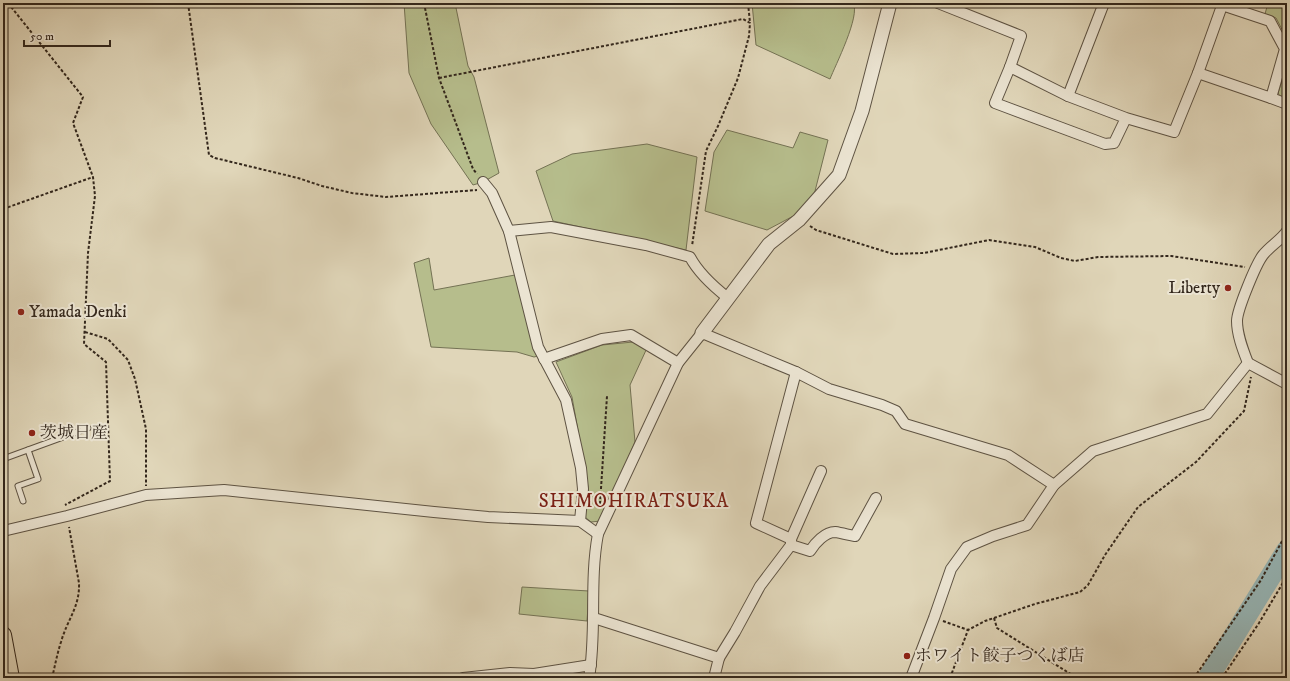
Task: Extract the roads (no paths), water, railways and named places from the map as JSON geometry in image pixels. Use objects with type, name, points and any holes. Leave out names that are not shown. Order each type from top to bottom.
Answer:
[{"type":"main road","points":[[3,635],[11,678]]},
{"type":"street","points":[[589,678],[594,618],[594,552],[598,534],[678,363],[769,244],[799,220],[839,175],[862,111],[890,3]]},
{"type":"street","points":[[938,3],[1020,36],[1010,67],[995,103],[1105,144],[1114,143],[1126,118]]},
{"type":"street","points":[[1068,96],[1104,3]]},
{"type":"street","points":[[1010,67],[1068,96],[1126,118],[1174,132],[1198,73],[1222,4],[1270,21],[1285,49],[1271,98]]},
{"type":"street","points":[[1198,73],[1287,104]]},
{"type":"street","points":[[483,182],[492,193],[509,231],[538,347],[566,400],[583,489],[580,521]]},
{"type":"street","points":[[509,231],[550,227],[646,245],[690,258],[695,266],[718,290],[728,298]]},
{"type":"street","points":[[1287,231],[1263,255],[1254,268],[1237,320],[1241,346],[1248,363],[1287,384]]},
{"type":"street","points":[[702,333],[796,372],[829,389],[882,405],[896,411],[905,424],[1008,455],[1054,485]]},
{"type":"street","points":[[544,359],[602,339],[631,335],[678,363]]},
{"type":"street","points":[[911,678],[951,569],[967,547],[993,536],[1027,525],[1054,485],[1093,451],[1208,414],[1248,363]]},
{"type":"street","points":[[796,372],[756,524],[810,551],[825,535],[834,532],[855,536],[876,498]]},
{"type":"street","points":[[714,678],[719,658],[760,586],[791,542],[821,471]]},
{"type":"street","points":[[3,531],[146,495],[231,490],[488,517],[580,521],[598,534]]},
{"type":"street","points":[[594,618],[719,658]]},
{"type":"street","points":[[463,678],[510,674],[534,674],[591,665]]},
{"type":"lane","points":[[3,459],[88,428]]},
{"type":"lane","points":[[23,501],[18,486],[38,479],[28,450]]},
{"type":"waterway","points":[[1208,678],[1287,550]]},
{"type":"place","name":"Liberty","points":[[1228,288]]},
{"type":"place","name":"Yamada Denki","points":[[21,312]]},
{"type":"place","name":"茨城日産","points":[[32,433]]},
{"type":"place","name":"ホワイト餃子つくば店","points":[[907,656]]},
{"type":"district","name":"SHIMOHIRATSUKA","points":[[634,501]]}]
